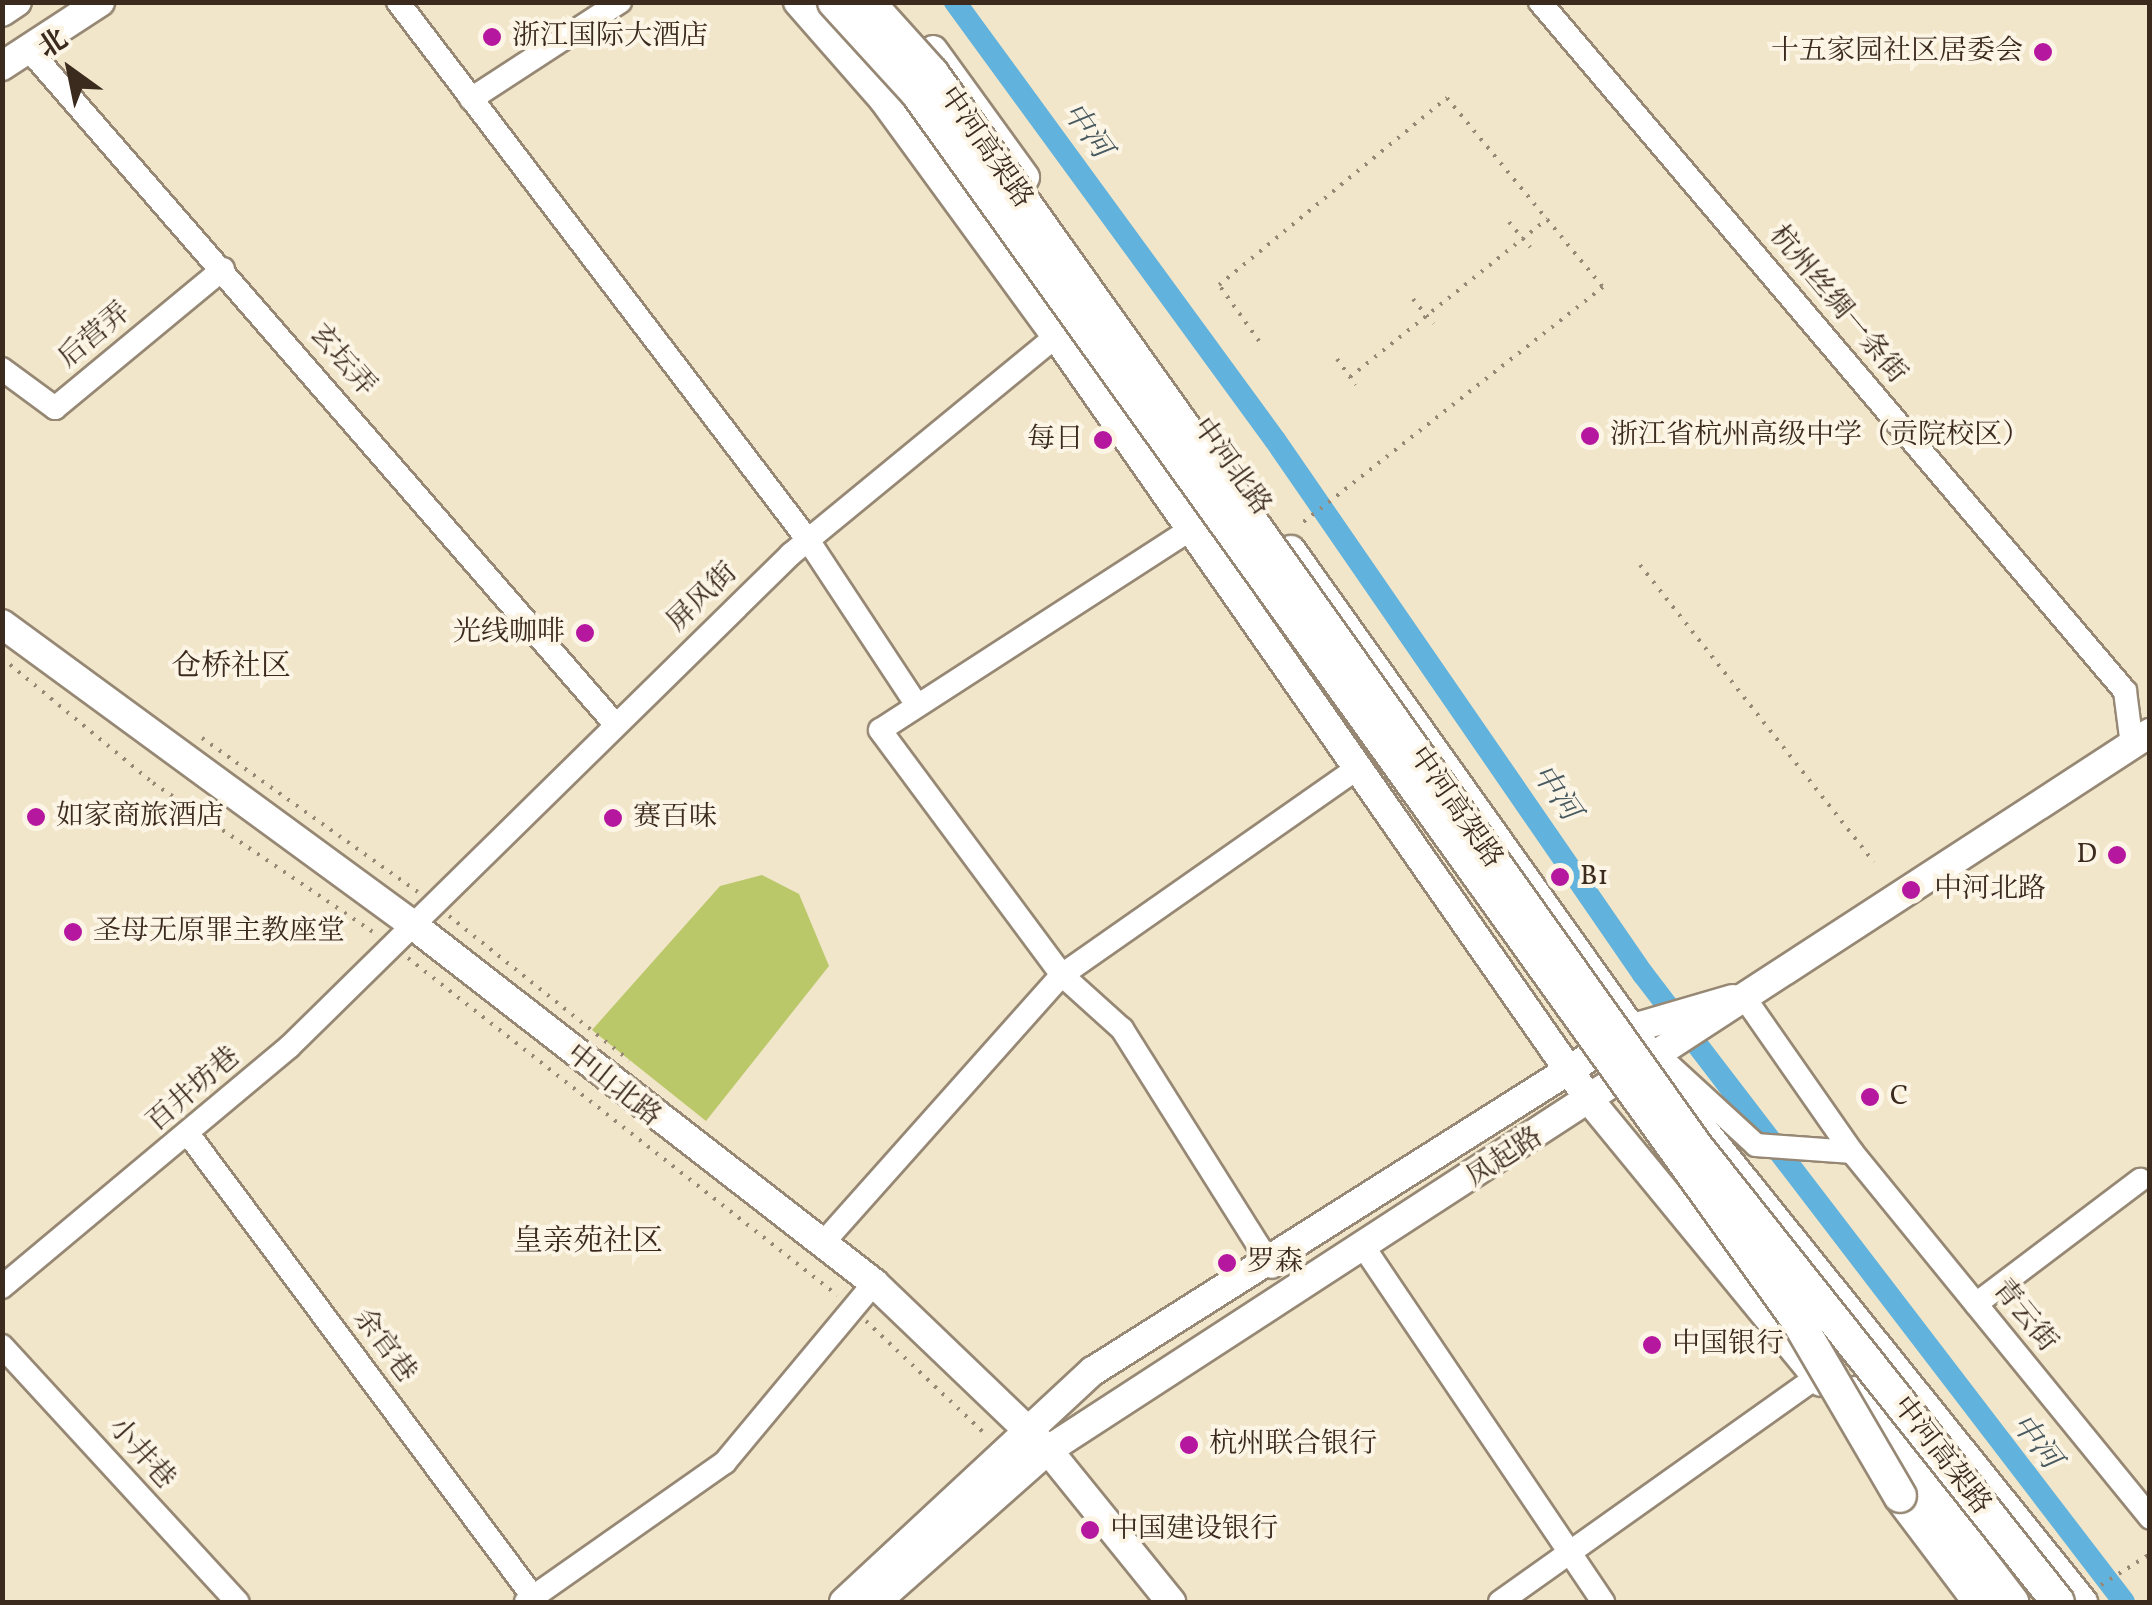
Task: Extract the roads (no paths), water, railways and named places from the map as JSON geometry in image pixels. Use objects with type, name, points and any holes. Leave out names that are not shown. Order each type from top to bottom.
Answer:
[{"type":"highway","name":"中河高架路","points":[[834,2],[916,93],[1796,1318],[2012,1602]]},
{"type":"highway","name":"中河高架路","points":[[868,2],[932,73],[1696,1146],[2058,1602]]},
{"type":"highway","points":[[1796,1318],[1900,1496],[1980,1602]]},
{"type":"main road","points":[[2,12],[17,2]]},
{"type":"main road","points":[[2,66],[100,2]]},
{"type":"main road","points":[[798,2],[884,99],[1056,336],[1591,1102],[1817,1377],[1994,1602]]},
{"type":"main road","name":"中河北路","points":[[885,2],[968,93],[1669,1028],[1706,1133],[2087,1596]]},
{"type":"main road","name":"中山北路","points":[[2,624],[400,934],[874,1283],[1039,1441],[1171,1602]]},
{"type":"main road","name":"凤起路","points":[[876,1602],[1039,1441],[1365,1249],[1591,1102],[1669,1028],[1744,997],[2141,739]]},
{"type":"main road","points":[[844,1602],[1006,1453],[1039,1441],[1094,1371],[1272,1266],[1569,1070],[1669,1028]]},
{"type":"street","points":[[398,2],[808,540],[918,705]]},
{"type":"street","points":[[471,99],[620,2]]},
{"type":"street","name":"杭州丝绸一条街","points":[[1545,4],[2126,691],[2141,739]]},
{"type":"street","name":"玄坛弄","points":[[50,36],[38,60],[223,268],[615,724]]},
{"type":"street","name":"后营弄","points":[[2,369],[55,408],[223,268]]},
{"type":"street","name":"屏风街","points":[[400,934],[808,540],[1056,336]]},
{"type":"street","points":[[1191,529],[880,730],[1062,975],[1122,1029],[1272,1266]]},
{"type":"street","points":[[822,1244],[1062,975],[1358,768]]},
{"type":"street","name":"百井坊巷","points":[[2,1287],[189,1135],[400,934]]},
{"type":"street","name":"青云街","points":[[1744,997],[1852,1152],[2150,1518]]},
{"type":"street","points":[[1669,1028],[1756,1145],[1852,1152]]},
{"type":"street","name":"余官巷","points":[[189,1135],[528,1598]]},
{"type":"street","points":[[1976,1304],[2140,1180]]},
{"type":"street","points":[[1365,1249],[1603,1602]]},
{"type":"street","points":[[528,1598],[726,1462],[848,1305],[874,1283]]},
{"type":"street","name":"小井巷","points":[[2,1346],[237,1602]]},
{"type":"street","points":[[1500,1602],[1817,1377]]},
{"type":"waterway","name":"中河","points":[[955,2],[1275,440],[1643,974],[2124,1602]]},
{"type":"place","name":"浙江国际大酒店","points":[[492,37]]},
{"type":"place","name":"十五家园社区居委会","points":[[2043,52]]},
{"type":"place","name":"浙江省杭州高级中学（贡院校区）","points":[[1590,436]]},
{"type":"place","name":"每日","points":[[1103,440]]},
{"type":"place","name":"光线咖啡","points":[[585,633]]},
{"type":"place","name":"如家商旅酒店","points":[[36,817]]},
{"type":"place","name":"赛百味","points":[[613,818]]},
{"type":"place","name":"D","points":[[2117,855]]},
{"type":"place","name":"B1","points":[[1560,877]]},
{"type":"place","name":"中河北路","points":[[1911,890]]},
{"type":"place","name":"圣母无原罪主教座堂","points":[[73,932]]},
{"type":"place","name":"C","points":[[1870,1097]]},
{"type":"place","name":"罗森","points":[[1227,1263]]},
{"type":"place","name":"中国银行","points":[[1652,1345]]},
{"type":"place","name":"杭州联合银行","points":[[1189,1445]]},
{"type":"place","name":"中国建设银行","points":[[1090,1530]]},
{"type":"district","name":"仓桥社区","points":[[231,667]]},
{"type":"district","name":"皇亲苑社区","points":[[588,1242]]}]
